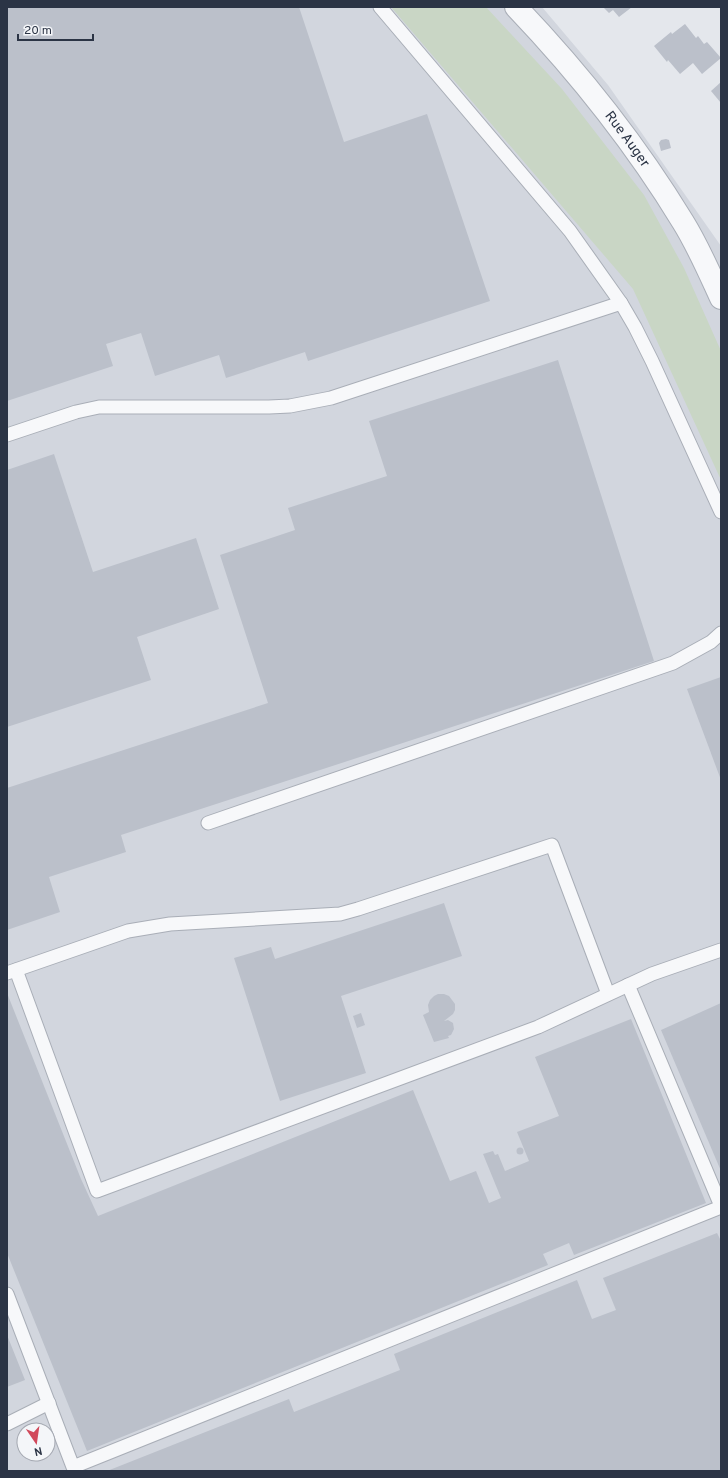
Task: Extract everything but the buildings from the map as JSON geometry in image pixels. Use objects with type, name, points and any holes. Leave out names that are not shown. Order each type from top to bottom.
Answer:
[{"type":"street","name":"Rue Auger","points":[[516,7],[583,84],[640,156],[683,222],[718,285]]},
{"type":"lane","points":[[380,7],[570,231],[621,303],[652,361],[721,512]]},
{"type":"lane","points":[[7,435],[76,412],[99,407],[269,407],[311,402],[338,395],[621,303]]},
{"type":"lane","points":[[208,823],[673,663],[711,642],[721,633]]},
{"type":"lane","points":[[608,994],[552,845],[340,914],[170,924],[149,927],[128,931],[11,971],[97,1191],[538,1027],[652,974],[721,950]]},
{"type":"lane","points":[[7,1294],[73,1467],[721,1206],[628,985]]},
{"type":"lane","points":[[7,1424],[49,1403]]},
{"type":"shaded area","points":[[7,7],[542,7],[608,85],[721,246],[721,1471],[7,1471]]},
{"type":"green space","points":[[391,7],[486,7],[562,89],[644,195],[684,268],[721,351],[721,480],[633,289]]}]
